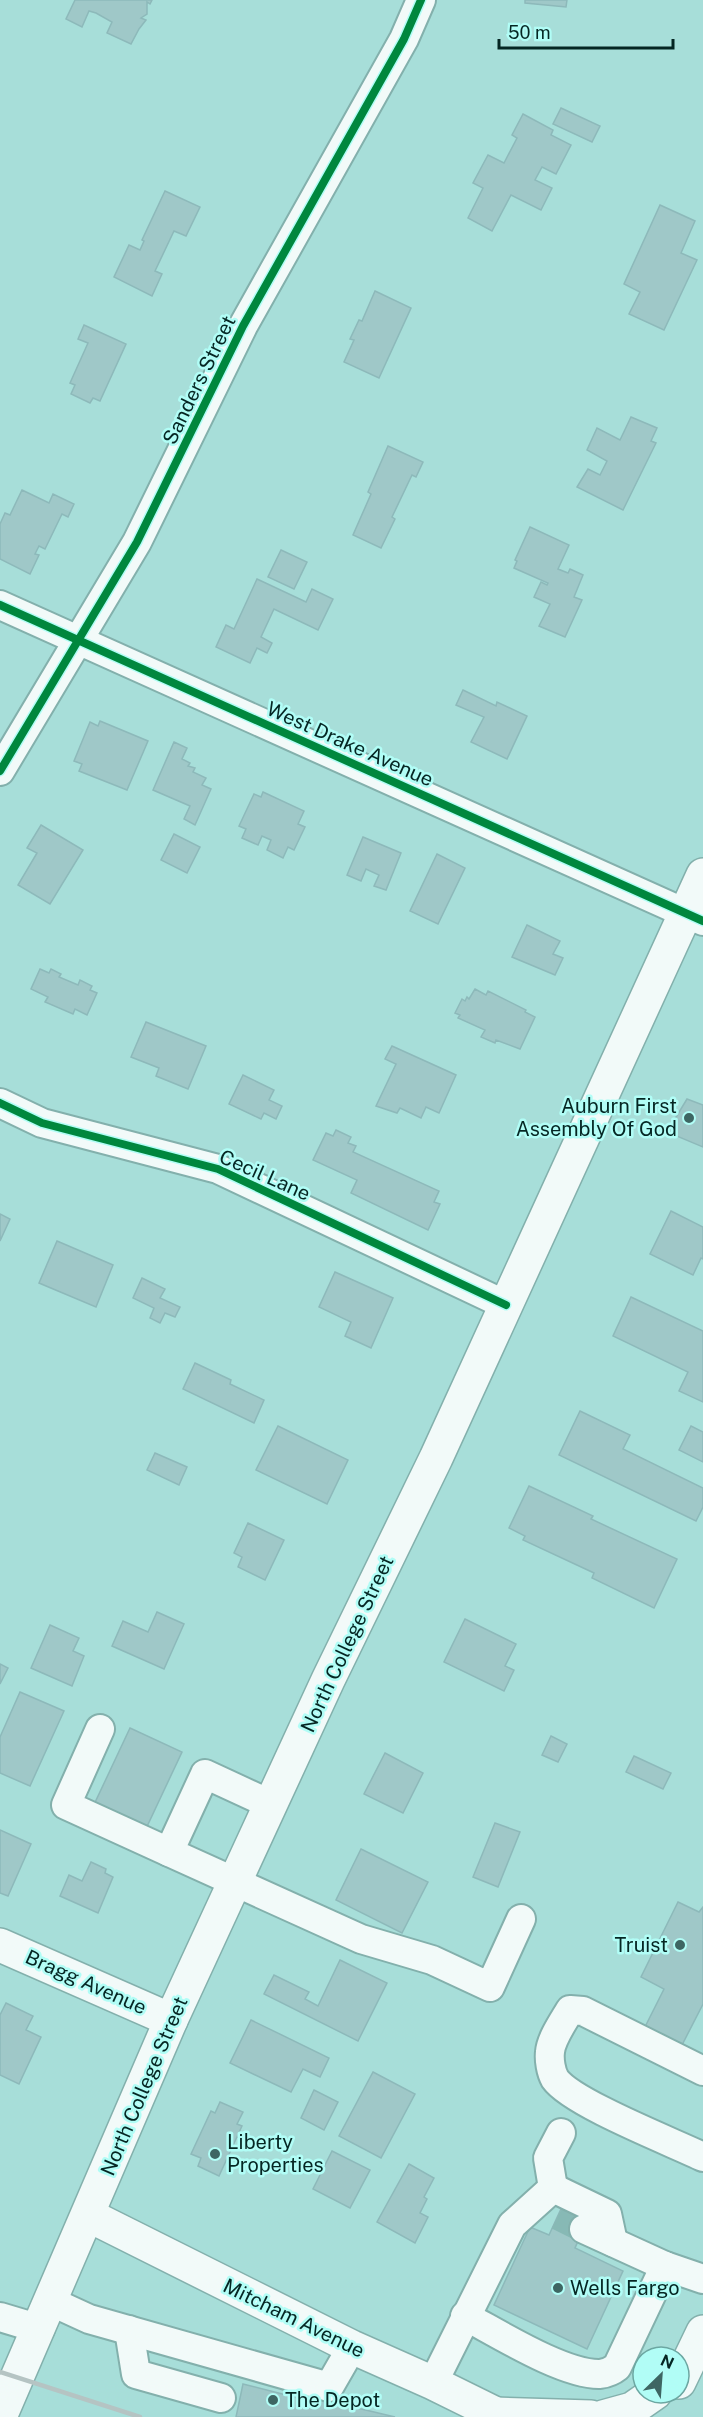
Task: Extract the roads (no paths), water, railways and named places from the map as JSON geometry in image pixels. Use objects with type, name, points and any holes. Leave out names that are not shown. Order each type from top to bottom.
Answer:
[{"type":"main road","name":"North College Street","points":[[0,2417],[46,2315],[171,2020],[328,1680],[436,1458],[506,1305],[694,918],[703,875]]},
{"type":"main road","name":"Bragg Avenue","points":[[0,1945],[171,2020]]},
{"type":"main road","name":"Mitcham Avenue","points":[[88,2216],[352,2347],[498,2415]]},
{"type":"main road","points":[[691,2356],[703,2332]]},
{"type":"main road","points":[[603,2417],[632,2409],[638,2405]]},
{"type":"main road","points":[[498,2415],[591,2417]]},
{"type":"street","name":"Sanders Street","points":[[0,771],[137,542],[243,326],[405,39],[421,0]]},
{"type":"street","name":"West Drake Avenue","points":[[0,605],[694,918]]},
{"type":"street","name":"Cecil Lane","points":[[0,1103],[42,1124],[218,1169],[506,1305]]},
{"type":"street","points":[[100,1729],[66,1805],[168,1852],[361,1939],[432,1960],[489,1987],[521,1919]]},
{"type":"street","points":[[168,1852],[205,1774],[272,1805]]},
{"type":"street","points":[[703,2071],[583,2011],[570,2010],[549,2050],[550,2066],[555,2079],[566,2089],[585,2102],[703,2157]]},
{"type":"street","points":[[548,2203],[548,2158],[561,2133]]},
{"type":"street","points":[[433,2383],[512,2225],[548,2203],[607,2214],[613,2242]]},
{"type":"street","points":[[584,2229],[665,2266],[703,2279]]},
{"type":"street","points":[[465,2316],[558,2364],[584,2372],[609,2372],[617,2367],[665,2266]]},
{"type":"street","points":[[0,2317],[80,2316],[329,2387],[352,2347]]},
{"type":"street","points":[[129,2330],[136,2374],[220,2398]]},
{"type":"tunnel","points":[[558,2216],[584,2229]]},
{"type":"railway","points":[[0,2372],[140,2417]]},
{"type":"place","name":"Auburn First Assembly Of God","points":[[689,1118]]},
{"type":"place","name":"Truist","points":[[680,1945]]},
{"type":"place","name":"Liberty Properties","points":[[215,2154]]},
{"type":"place","name":"Wells Fargo","points":[[558,2288]]},
{"type":"place","name":"The Depot","points":[[273,2400]]}]
